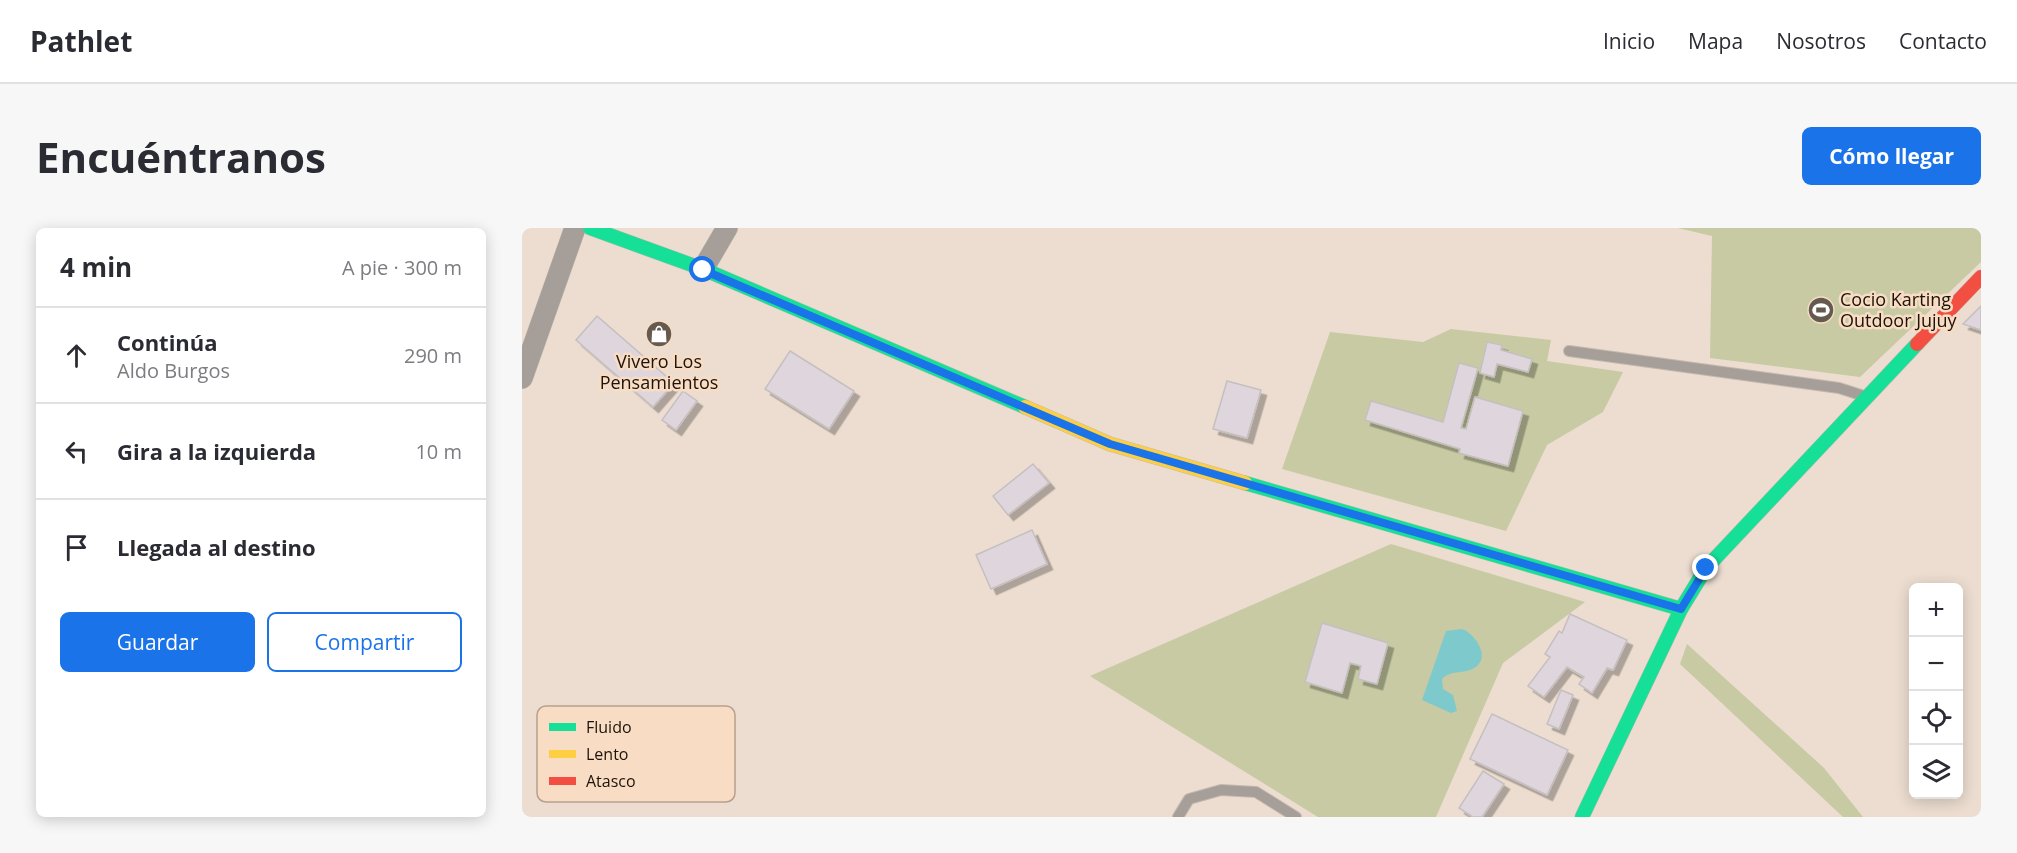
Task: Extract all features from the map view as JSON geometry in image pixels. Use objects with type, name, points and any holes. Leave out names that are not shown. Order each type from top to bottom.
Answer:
[{"type":"street","points":[[522,378],[575,228]]},
{"type":"street","points":[[590,228],[703,270],[1110,444],[1681,609]]},
{"type":"street","points":[[703,270],[727,228]]},
{"type":"street","points":[[1582,817],[1681,609],[1706,568],[1981,277]]},
{"type":"lane","points":[[1569,351],[1839,388],[1867,397]]},
{"type":"lane","points":[[1178,817],[1189,799],[1221,790],[1256,792],[1296,817]]},
{"type":"green space","name":"Cocio Karting Outdoor Jujuy","points":[[1678,228],[1981,228],[1981,262],[1860,377],[1710,358],[1712,236]]},
{"type":"green space","points":[[1451,329],[1551,340],[1547,361],[1623,372],[1603,412],[1547,445],[1506,531],[1282,469],[1330,332],[1423,342]]},
{"type":"green space","points":[[1391,544],[1585,602],[1503,663],[1436,817],[1318,817],[1090,676]]},
{"type":"green space","points":[[1687,644],[1824,768],[1863,817],[1843,817],[1680,664]]},
{"type":"water","points":[[1462,629],[1467,631],[1479,645],[1482,656],[1481,661],[1473,669],[1450,674],[1442,679],[1443,689],[1453,695],[1457,711],[1451,713],[1422,700],[1446,631]]},
{"type":"building","points":[[1981,306],[1981,330],[1963,324]]},
{"type":"building","points":[[597,316],[674,383],[653,407],[576,340]]},
{"type":"building","points":[[1487,342],[1502,345],[1501,350],[1532,359],[1528,372],[1497,364],[1494,377],[1480,373]]},
{"type":"building","points":[[790,351],[854,391],[829,429],[765,389]]},
{"type":"building","points":[[1459,363],[1478,368],[1461,428],[1466,429],[1475,397],[1523,411],[1508,466],[1459,453],[1460,449],[1365,420],[1371,401],[1443,422]]},
{"type":"building","points":[[1227,381],[1261,390],[1247,438],[1213,429]]},
{"type":"building","points":[[683,391],[697,401],[676,430],[662,420]]},
{"type":"building","points":[[1033,464],[1049,483],[1008,515],[993,496]]},
{"type":"building","points":[[1032,530],[1047,564],[991,589],[976,555]]},
{"type":"building","points":[[1570,614],[1627,640],[1613,670],[1607,668],[1592,693],[1579,684],[1584,677],[1567,667],[1544,697],[1528,686],[1550,657],[1545,654],[1559,631],[1562,633]]},
{"type":"building","points":[[1322,623],[1388,643],[1377,684],[1358,679],[1361,666],[1350,663],[1342,693],[1305,682]]},
{"type":"building","points":[[1561,690],[1573,695],[1559,729],[1547,724]]},
{"type":"building","points":[[1492,714],[1568,750],[1547,795],[1470,759]]},
{"type":"building","points":[[1483,771],[1504,784],[1482,817],[1473,817],[1459,808]]},
{"type":"traffic: fast","points":[[590,228],[703,269],[1025,407]]},
{"type":"traffic: fast","points":[[1582,817],[1681,609],[1706,568],[1917,344]]},
{"type":"traffic: fast","points":[[1245,483],[1681,609]]},
{"type":"traffic: slow","points":[[1025,407],[1110,444],[1245,483]]},
{"type":"traffic: jam","points":[[1917,344],[1981,277]]},
{"type":"place","name":"Cocio Karting Outdoor Jujuy","points":[[1821,310]]},
{"type":"place","name":"Vivero Los Pensamientos","points":[[659,334]]},
{"type":"route","points":[[703,270],[1110,444],[1681,609],[1706,568]]}]
